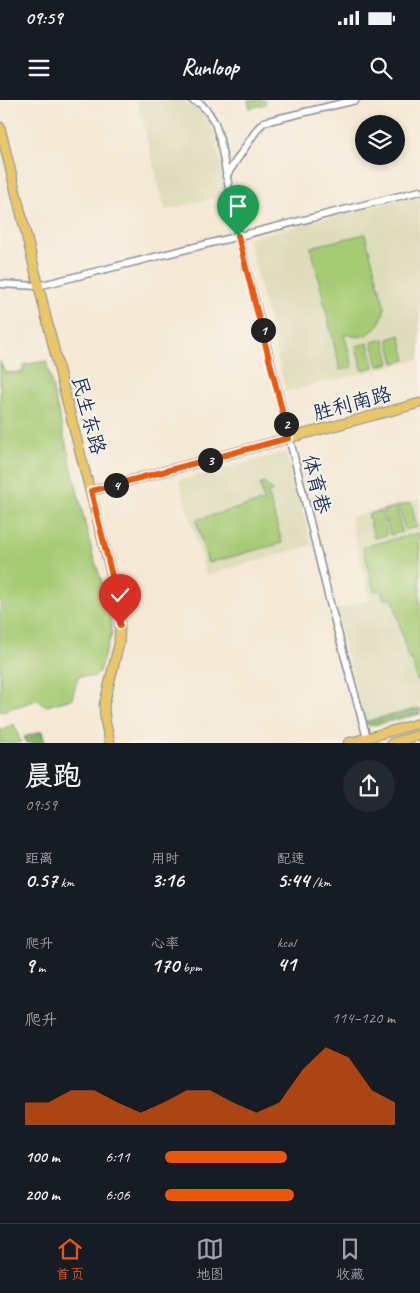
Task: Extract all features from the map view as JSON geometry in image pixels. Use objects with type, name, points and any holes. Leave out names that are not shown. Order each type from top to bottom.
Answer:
[{"type":"main road","name":"民生东路","points":[[0,126],[38,286],[119,604],[119,644],[104,705],[110,743]]},
{"type":"main road","name":"胜利南路","points":[[91,491],[420,403]]},
{"type":"main road","points":[[348,743],[420,723]]},
{"type":"main road","points":[[392,743],[420,735]]},
{"type":"street","name":"体育巷","points":[[192,100],[201,104],[215,123],[238,236],[330,607],[367,738]]},
{"type":"street","points":[[226,176],[264,122],[356,100]]},
{"type":"street","points":[[0,284],[38,286],[420,191]]},
{"type":"shaded area","points":[[137,100],[180,100],[197,107],[209,119],[214,133],[227,195],[165,210]]},
{"type":"shaded area","points":[[420,195],[420,359],[286,392],[248,238]]},
{"type":"shaded area","points":[[286,452],[312,545],[206,575],[179,481]]},
{"type":"shaded area","points":[[420,499],[420,708],[364,722],[335,610],[370,600],[350,517]]},
{"type":"green space","points":[[248,100],[265,100],[266,104],[250,108]]},
{"type":"green space","points":[[365,234],[385,308],[381,320],[375,329],[366,335],[358,337],[344,334],[353,367],[340,370],[311,247]]},
{"type":"green space","points":[[400,335],[406,360],[394,363],[388,339]]},
{"type":"green space","points":[[384,339],[390,363],[378,366],[372,342]]},
{"type":"green space","points":[[368,343],[374,367],[362,370],[356,346]]},
{"type":"green space","points":[[0,361],[5,373],[23,372],[24,365],[46,361],[92,552],[109,604],[112,633],[98,674],[94,677],[78,676],[72,699],[47,706],[37,700],[0,712]]},
{"type":"green space","points":[[264,483],[273,491],[268,493],[282,543],[208,563],[196,520],[264,501],[260,485]]},
{"type":"green space","points":[[411,503],[417,527],[405,530],[398,506]]},
{"type":"green space","points":[[396,507],[402,532],[390,535],[383,510]]},
{"type":"green space","points":[[381,511],[387,535],[374,538],[368,514]]},
{"type":"green space","points":[[420,533],[420,680],[417,680],[412,659],[408,659],[393,598],[384,600],[381,590],[374,591],[363,547]]},
{"type":"green space","points":[[420,708],[420,714],[370,726],[364,722]]},
{"type":"green space","points":[[14,724],[21,743],[0,743],[0,730]]},
{"type":"green space","points":[[42,731],[45,743],[26,743],[24,737]]},
{"type":"route","points":[[120,625],[119,604],[91,491],[289,438],[238,236]]}]
